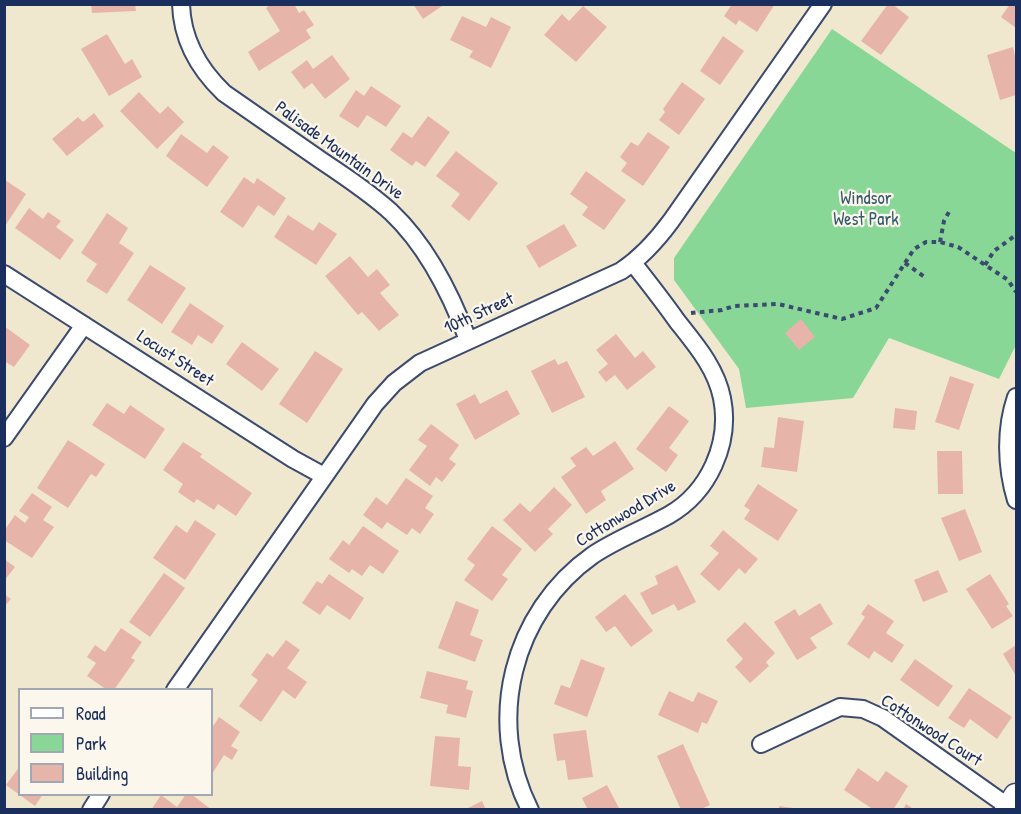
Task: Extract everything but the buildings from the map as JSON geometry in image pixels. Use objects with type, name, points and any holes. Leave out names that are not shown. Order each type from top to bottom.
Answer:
[{"type":"street","name":"Palisade Mountain Drive","points":[[181,4],[181,19],[188,43],[210,80],[224,93],[364,189],[392,213],[423,250],[441,279],[456,308],[468,340]]},
{"type":"street","name":"10th Street","points":[[176,688],[375,404],[394,383],[420,363],[621,271],[633,263],[671,221],[823,4]]},
{"type":"street","name":"Cottonwood Drive","points":[[530,810],[510,754],[508,720],[510,683],[518,654],[531,626],[553,592],[578,567],[615,542],[669,515],[694,495],[707,479],[722,442],[724,410],[716,377],[705,358],[633,263]]},
{"type":"street","name":"Locust Street","points":[[4,274],[293,459],[324,476]]},
{"type":"street","points":[[4,438],[84,325]]},
{"type":"street","points":[[1017,397],[1008,427],[1011,482],[1017,500]]},
{"type":"street","name":"Cottonwood Court","points":[[761,744],[840,707],[862,709],[883,718],[1011,805]]},
{"type":"street","points":[[91,810],[100,796]]},
{"type":"path","points":[[940,242],[944,220],[950,210]]},
{"type":"path","points":[[985,265],[994,251],[1017,235]]},
{"type":"path","points":[[672,314],[778,304],[843,319],[876,308],[914,249],[926,242],[940,242],[958,247],[1008,280],[1017,292]]},
{"type":"path","points":[[905,263],[926,278]]},
{"type":"green space","name":"Windsor West Park","points":[[832,29],[1016,153],[1016,345],[999,379],[889,338],[853,398],[746,408],[739,369],[674,280],[674,258]]}]
